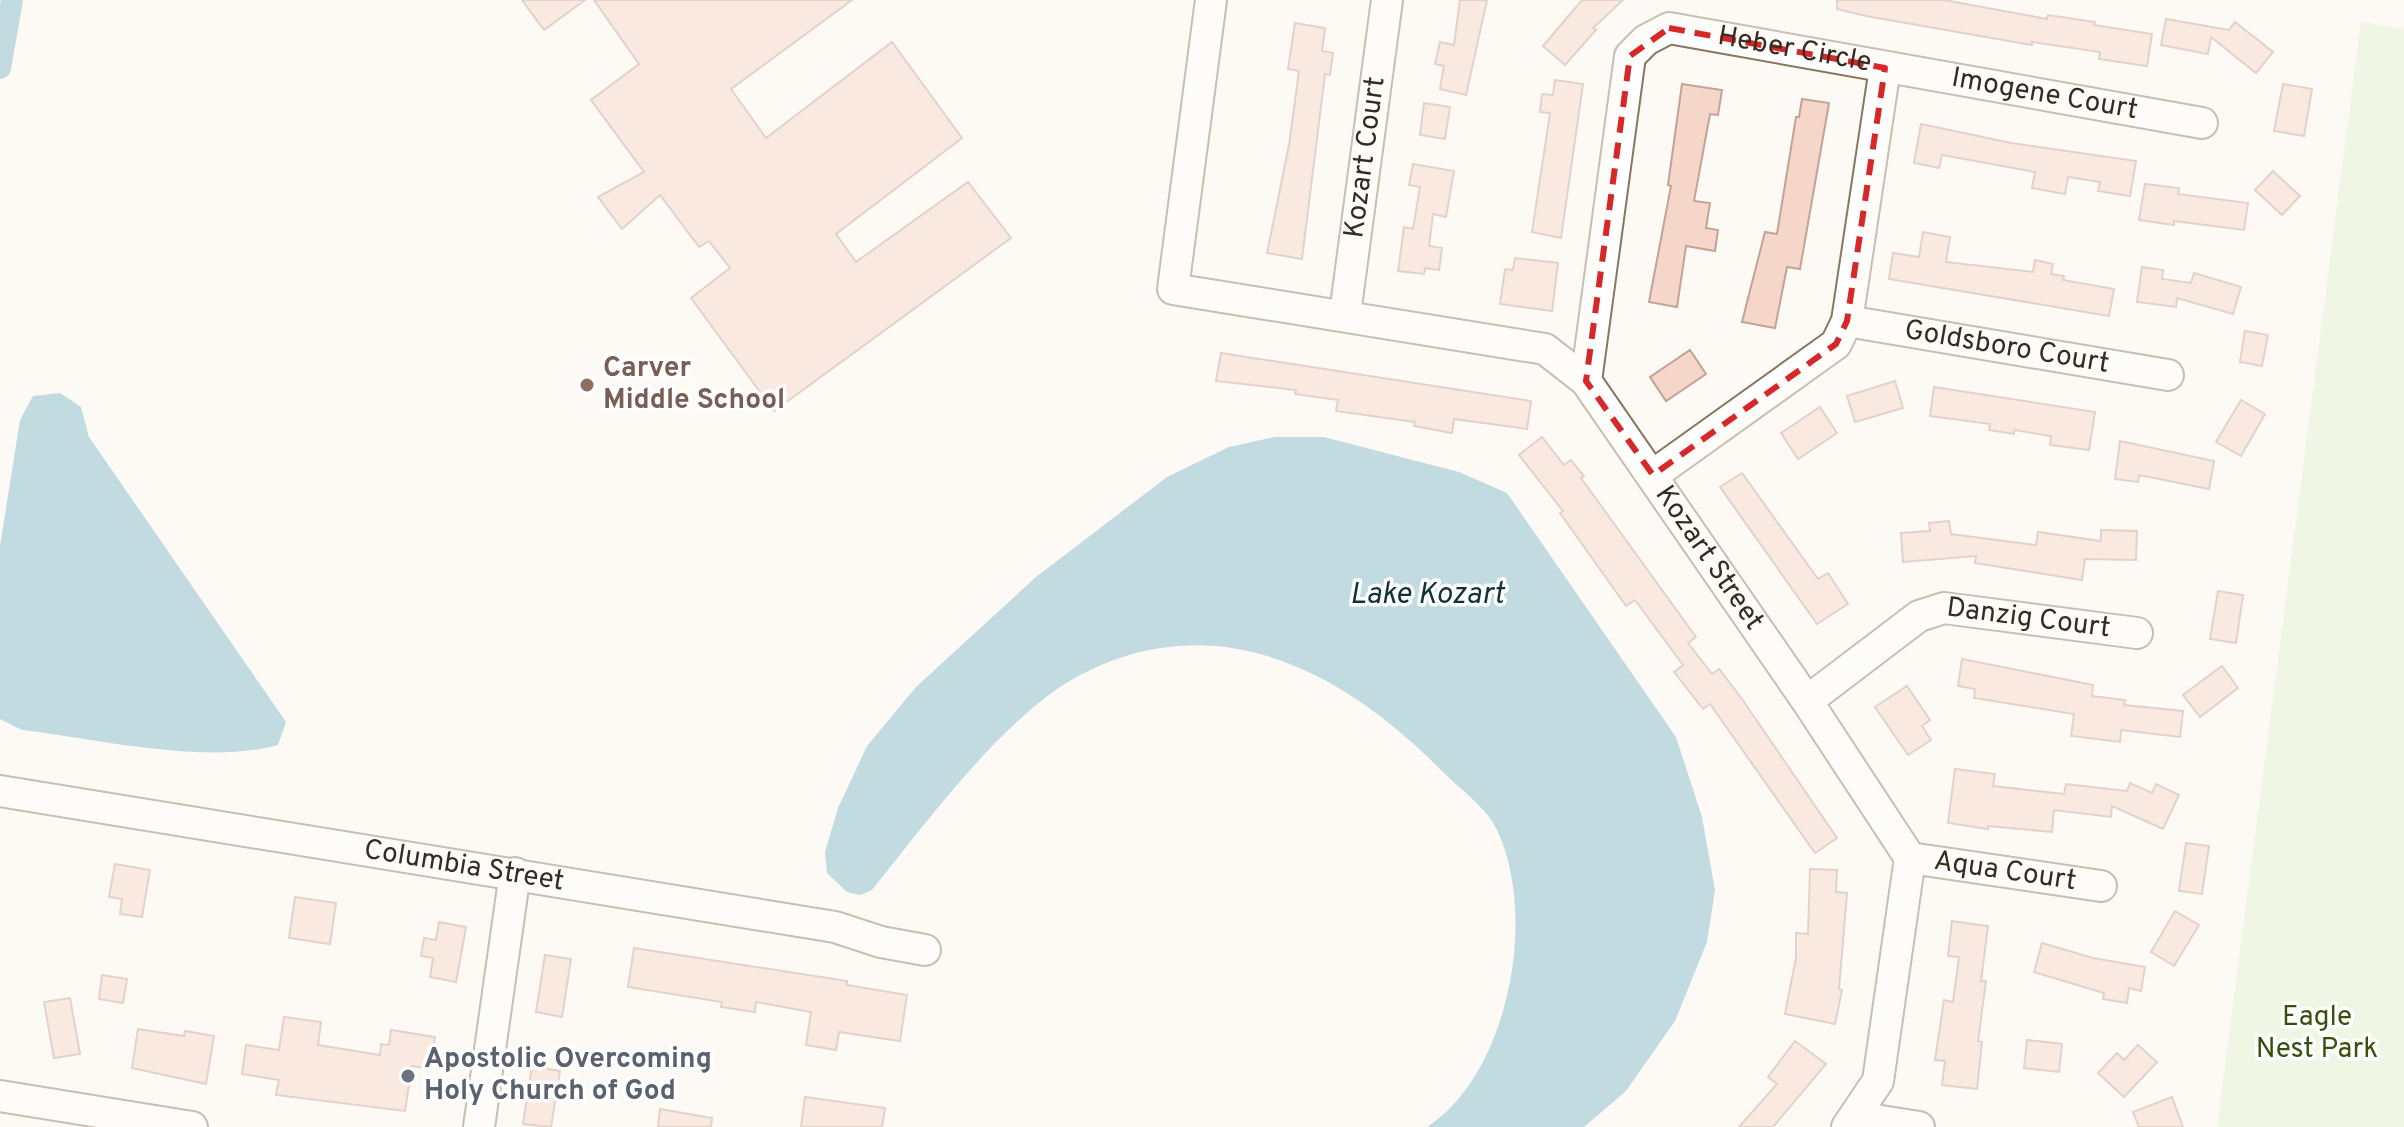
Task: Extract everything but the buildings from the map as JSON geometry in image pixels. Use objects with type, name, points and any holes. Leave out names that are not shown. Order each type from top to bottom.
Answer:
[{"type":"street","name":"Kozart Street","points":[[1211,0],[1173,289],[1345,314],[1545,349],[1586,381],[1807,701],[1910,858]]},
{"type":"street","name":"Kozart Court","points":[[1345,314],[1387,0]]},
{"type":"street","name":"Heber Circle","points":[[1586,381],[1630,56],[1646,40],[1669,28],[1885,68],[1847,321],[1836,344],[1653,475]]},
{"type":"street","name":"Imogene Court","points":[[1885,68],[2202,123]]},
{"type":"street","name":"Goldsboro Court","points":[[1847,321],[2168,375]]},
{"type":"street","name":"Danzig Court","points":[[1807,701],[1919,616],[1944,608],[2137,633]]},
{"type":"street","name":"Columbia Street","points":[[0,791],[835,927],[881,942],[925,950]]},
{"type":"street","name":"Aqua Court","points":[[1910,858],[2101,886]]},
{"type":"street","points":[[1910,858],[1878,1081],[1851,1122],[1919,1127]]},
{"type":"street","points":[[479,1127],[515,873]]},
{"type":"street","points":[[0,1096],[192,1127]]},
{"type":"highlighted area","points":[[1669,28],[1885,68],[1847,321],[1836,344],[1653,475],[1586,381],[1630,56]]},
{"type":"green space","name":"Eagle Nest Park","points":[[2361,22],[2404,29],[2404,1127],[2217,1127]]},
{"type":"water","points":[[60,393],[81,407],[89,437],[286,722],[278,745],[218,752],[151,748],[22,730],[0,719],[0,546],[20,420],[33,396]]},
{"type":"water","name":"Lake Kozart","points":[[1274,437],[1324,437],[1459,472],[1507,493],[1676,737],[1702,817],[1715,890],[1707,942],[1675,1021],[1626,1091],[1584,1127],[1427,1127],[1455,1103],[1478,1070],[1496,1032],[1508,991],[1514,948],[1515,905],[1509,865],[1497,830],[1487,814],[1406,737],[1365,705],[1322,679],[1278,659],[1231,648],[1183,646],[1133,654],[1082,674],[1054,691],[997,741],[942,802],[872,890],[860,895],[847,892],[827,873],[825,852],[838,808],[867,746],[916,687],[1036,577],[1167,477],[1229,447]]},
{"type":"waterway","points":[[0,68],[12,0]]},
{"type":"place","name":"Carver Middle School","points":[[587,385]]},
{"type":"place","name":"Apostolic Overcoming Holy Church of God","points":[[408,1076]]}]
